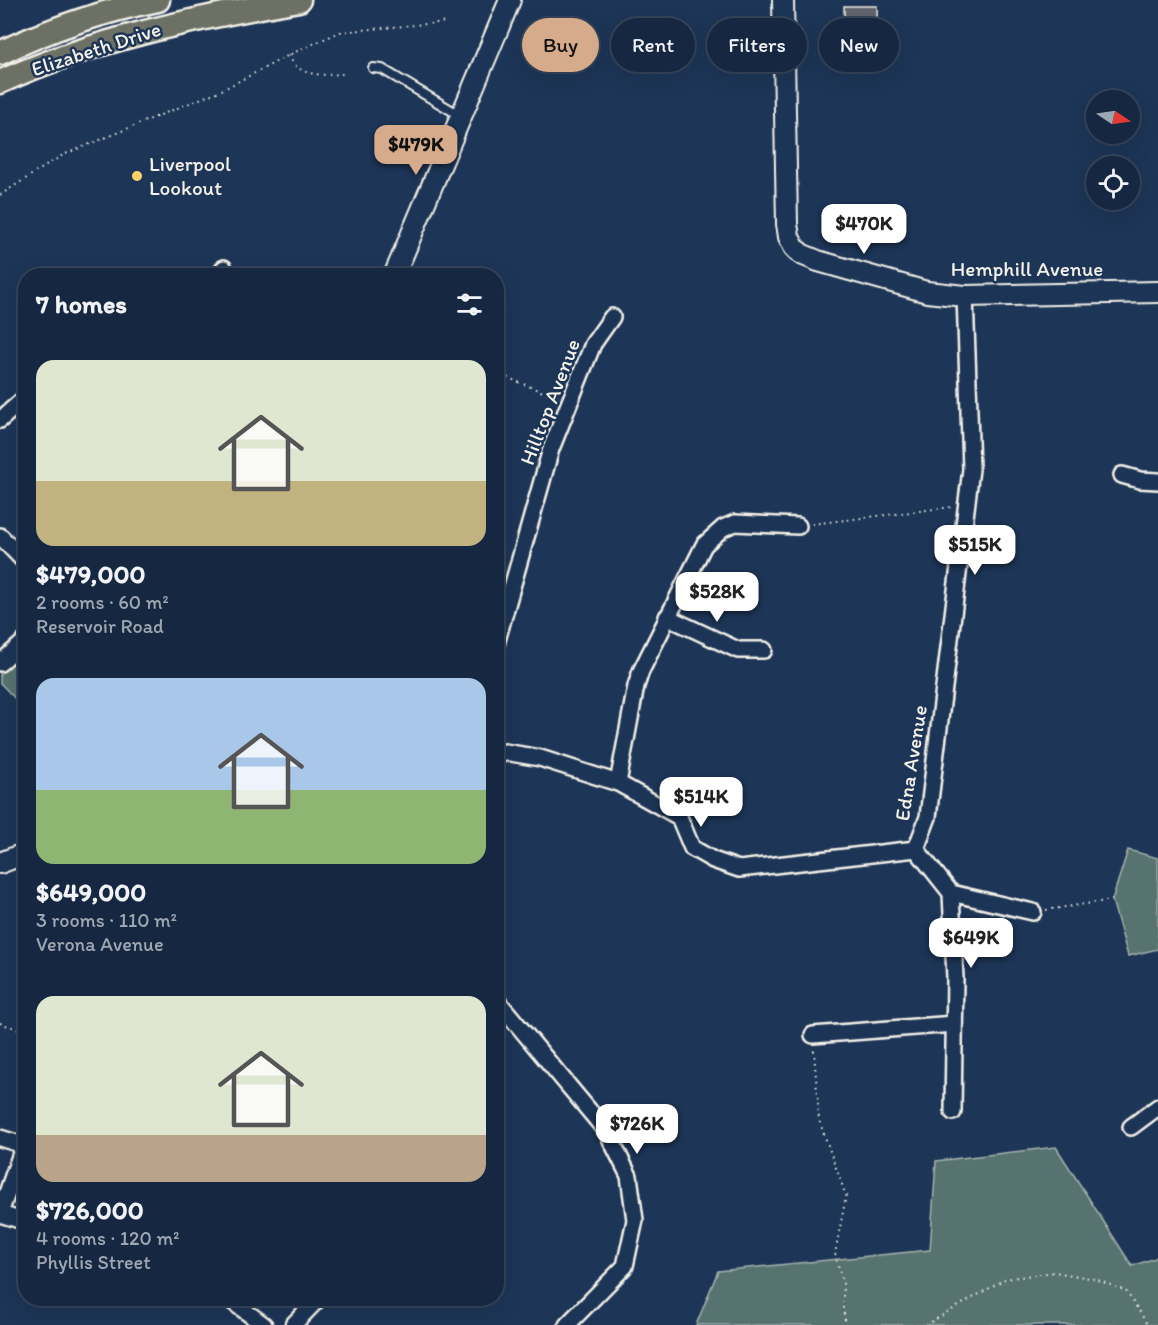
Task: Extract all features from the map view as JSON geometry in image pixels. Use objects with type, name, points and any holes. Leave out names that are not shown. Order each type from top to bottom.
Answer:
[{"type":"main road","name":"Elizabeth Drive","points":[[0,52],[28,39],[87,18],[158,0]]},
{"type":"main road","name":"Elizabeth Drive","points":[[0,82],[84,48],[136,33],[299,0]]},
{"type":"street","points":[[397,268],[510,0]]},
{"type":"street","name":"Hemphill Avenue","points":[[783,0],[787,224],[789,237],[801,255],[906,287],[944,295],[1158,292]]},
{"type":"street","name":"Edna Avenue","points":[[504,752],[540,758],[618,783],[679,817],[692,848],[713,860],[739,869],[916,849],[928,817],[967,506],[970,469],[965,296]]},
{"type":"street","name":"Hilltop Avenue","points":[[504,616],[551,449],[593,344],[612,317]]},
{"type":"street","points":[[0,420],[18,404]]},
{"type":"street","points":[[1122,475],[1140,480],[1158,481]]},
{"type":"street","points":[[618,783],[636,686],[667,617],[704,545],[723,528],[735,524],[798,526]]},
{"type":"street","points":[[0,536],[18,555]]},
{"type":"street","points":[[667,617],[738,650],[764,650]]},
{"type":"street","points":[[0,663],[18,647]]},
{"type":"street","points":[[916,849],[951,892],[955,978],[953,1112]]},
{"type":"street","points":[[0,863],[18,856]]},
{"type":"street","points":[[951,892],[1034,912]]},
{"type":"street","points":[[504,1009],[607,1132],[629,1176],[635,1220],[625,1266],[567,1325]]},
{"type":"street","points":[[813,1035],[954,1024]]},
{"type":"street","points":[[1131,1127],[1158,1107]]},
{"type":"street","points":[[0,1138],[18,1141]]},
{"type":"street","points":[[18,1160],[0,1214],[18,1220]]},
{"type":"street","points":[[238,1306],[264,1325]]},
{"type":"street","points":[[293,1325],[311,1306]]},
{"type":"lane","points":[[373,68],[382,69],[462,116]]},
{"type":"path","points":[[0,195],[63,155],[224,89],[340,32],[447,22]]},
{"type":"path","points":[[289,56],[291,62],[304,72],[324,75],[343,74]]},
{"type":"path","points":[[504,376],[569,403]]},
{"type":"path","points":[[798,526],[967,506]]},
{"type":"path","points":[[1034,912],[1112,900]]},
{"type":"path","points":[[0,1023],[18,1029]]},
{"type":"path","points":[[813,1035],[819,1120],[846,1196],[835,1254],[843,1284],[843,1309],[846,1325]]},
{"type":"path","points":[[926,1325],[1005,1279],[1054,1272],[1095,1279],[1126,1291],[1148,1325]]},
{"type":"green space","points":[[18,649],[18,702],[0,683],[0,666]]},
{"type":"green space","points":[[1128,850],[1158,858],[1158,949],[1128,956],[1112,900]]},
{"type":"green space","points":[[1056,1147],[1132,1266],[1158,1257],[1158,1325],[696,1325],[718,1271],[930,1250],[936,1161]]},
{"type":"building","points":[[844,6],[877,6],[877,18],[844,18]]},
{"type":"place","name":"Liverpool Lookout","points":[[137,176]]}]
